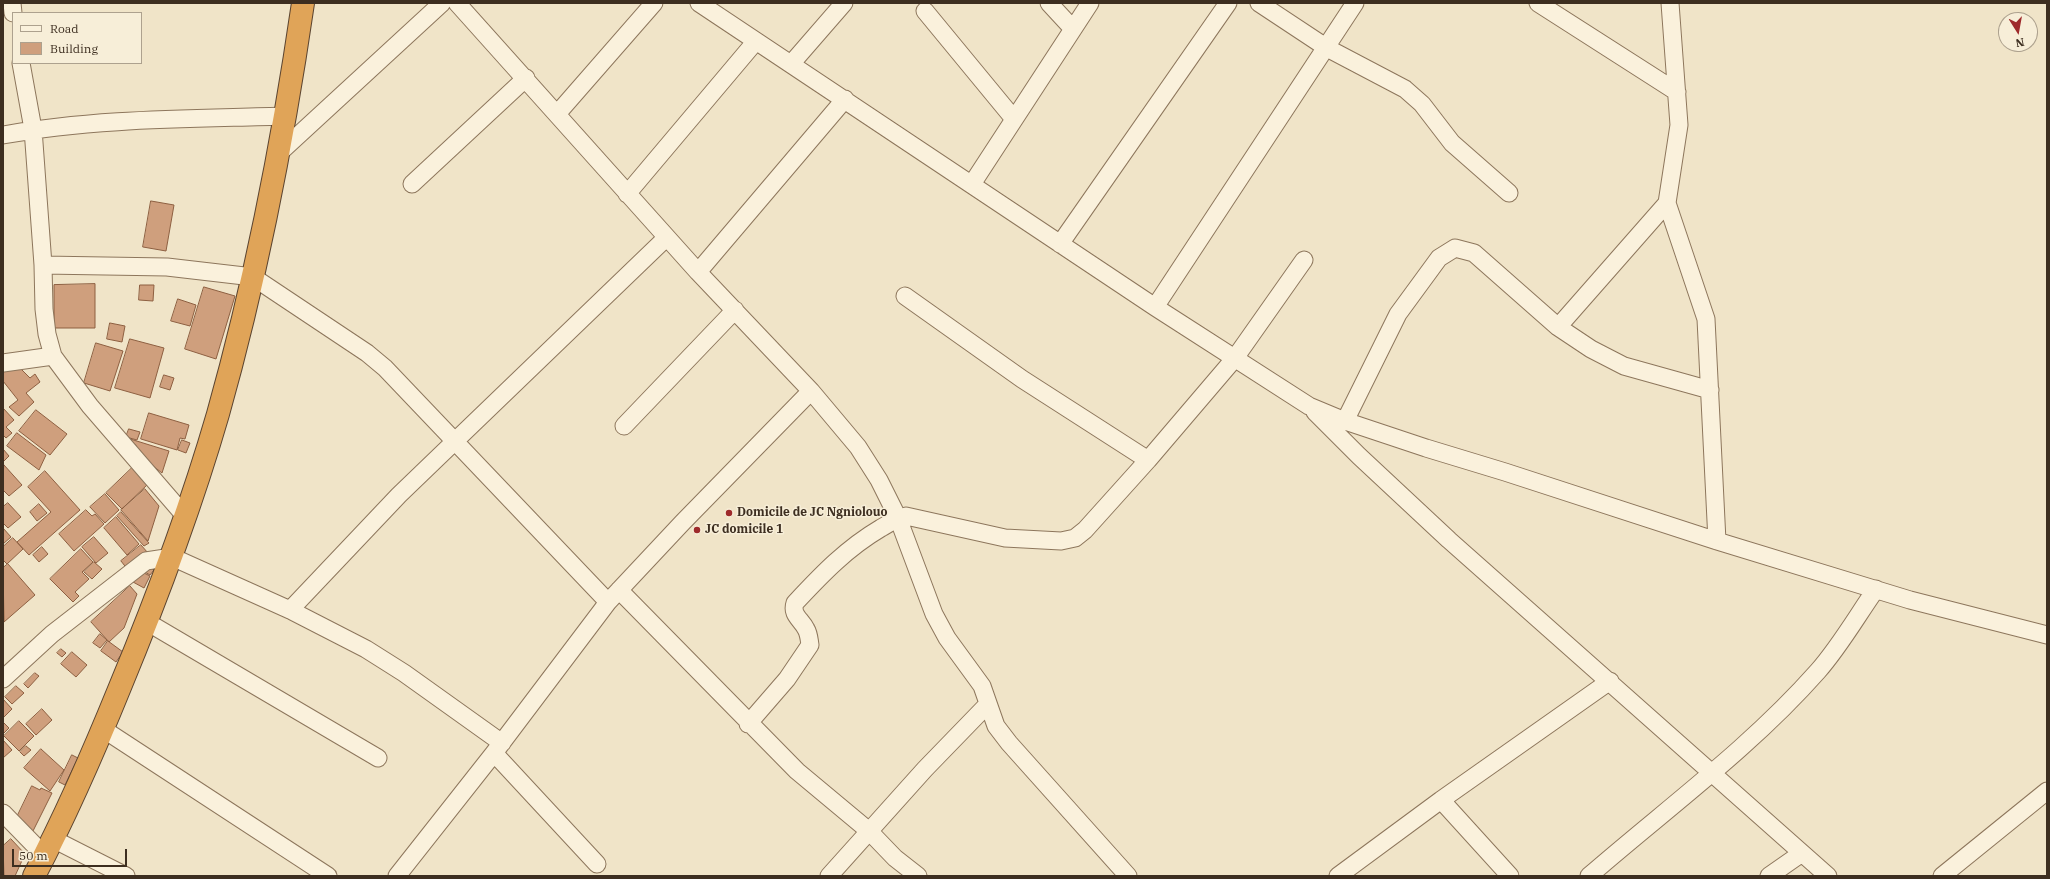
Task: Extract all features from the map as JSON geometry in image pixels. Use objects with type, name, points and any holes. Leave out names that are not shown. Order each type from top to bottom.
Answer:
[{"type":"highway","points":[[34,876],[49,847],[103,728],[147,622],[172,557],[218,415],[253,277],[285,116],[303,3]]},
{"type":"street","points":[[278,154],[442,3]]},
{"type":"street","points":[[457,3],[526,78],[666,238],[811,391],[858,447],[879,480],[898,518],[934,614],[947,638],[982,686],[996,726],[1009,743],[1128,876]]},
{"type":"street","points":[[557,114],[654,3]]},
{"type":"street","points":[[699,3],[1060,244],[1309,406],[1345,421],[1717,541],[1876,590],[2047,635]]},
{"type":"street","points":[[790,64],[844,3]]},
{"type":"street","points":[[1049,3],[1073,29]]},
{"type":"street","points":[[972,184],[1090,3]]},
{"type":"street","points":[[1060,244],[1228,3]]},
{"type":"street","points":[[1259,3],[1327,48],[1405,89],[1422,104],[1452,143],[1509,193]]},
{"type":"street","points":[[1155,306],[1327,48],[1355,3]]},
{"type":"street","points":[[1538,3],[1677,92]]},
{"type":"street","points":[[1670,3],[1680,125],[1667,203],[1706,319],[1717,541]]},
{"type":"street","points":[[925,11],[1014,119]]},
{"type":"street","points":[[627,194],[756,41]]},
{"type":"street","points":[[21,64],[33,130],[43,265],[44,315],[53,356],[90,406],[185,516]]},
{"type":"street","points":[[412,184],[526,78]]},
{"type":"street","points":[[698,272],[845,100]]},
{"type":"street","points":[[3,135],[33,130],[115,122],[285,116]]},
{"type":"street","points":[[1558,327],[1667,203]]},
{"type":"street","points":[[290,610],[399,495],[666,238]]},
{"type":"street","points":[[1345,421],[1398,314],[1439,258],[1446,251],[1455,248],[1474,252],[1558,327],[1591,349],[1624,366],[1710,390]]},
{"type":"street","points":[[748,724],[787,679],[810,645],[806,628],[793,609],[795,603],[843,554],[860,540],[898,518],[906,516],[1005,538],[1061,541],[1075,538],[1085,530],[1148,460],[1235,358],[1304,260]]},
{"type":"street","points":[[43,265],[167,267],[253,277],[367,353],[385,368],[455,441],[614,596],[797,771],[869,831],[896,858],[918,876]]},
{"type":"street","points":[[905,296],[1022,379],[1148,460]]},
{"type":"street","points":[[624,426],[735,310]]},
{"type":"street","points":[[3,363],[53,356]]},
{"type":"street","points":[[397,876],[498,748],[614,596],[811,391]]},
{"type":"street","points":[[1309,406],[1393,488],[1828,876]]},
{"type":"street","points":[[3,679],[52,634],[146,561],[172,557],[290,610],[366,649],[404,673],[498,748],[597,864]]},
{"type":"street","points":[[1590,876],[1713,774],[1784,707],[1819,670],[1876,590]]},
{"type":"street","points":[[147,622],[378,758]]},
{"type":"street","points":[[1338,876],[1441,800],[1610,681]]},
{"type":"street","points":[[829,876],[925,769],[988,704]]},
{"type":"street","points":[[103,728],[328,876]]},
{"type":"street","points":[[1942,876],[2047,791]]},
{"type":"street","points":[[1441,800],[1510,876]]},
{"type":"street","points":[[4,817],[49,847],[126,876]]},
{"type":"street","points":[[1769,876],[1802,853]]},
{"type":"building","points":[[151,201],[174,205],[166,251],[143,247]]},
{"type":"building","points":[[95,284],[95,328],[54,328],[54,285]]},
{"type":"building","points":[[140,285],[154,285],[153,301],[139,300]]},
{"type":"building","points":[[204,287],[235,296],[216,359],[185,349]]},
{"type":"building","points":[[178,299],[196,305],[190,326],[171,321]]},
{"type":"building","points":[[110,323],[125,326],[122,342],[107,339]]},
{"type":"building","points":[[130,339],[164,348],[150,398],[115,388]]},
{"type":"building","points":[[96,343],[123,351],[110,391],[84,383]]},
{"type":"building","points":[[20,368],[30,378],[35,374],[40,382],[26,393],[34,402],[19,416],[9,407],[18,400],[3,381],[3,372]]},
{"type":"building","points":[[164,375],[174,378],[170,390],[160,387]]},
{"type":"building","points":[[3,408],[14,420],[6,427],[12,433],[6,438],[3,435]]},
{"type":"building","points":[[36,410],[67,434],[50,455],[19,431]]},
{"type":"building","points":[[149,413],[189,425],[185,439],[180,438],[177,450],[141,439]]},
{"type":"building","points":[[129,429],[140,432],[137,440],[126,437]]},
{"type":"building","points":[[17,433],[46,455],[39,470],[7,446]]},
{"type":"building","points":[[127,438],[169,451],[162,473],[134,451],[136,445],[126,442]]},
{"type":"building","points":[[182,440],[190,443],[186,453],[178,450]]},
{"type":"building","points":[[3,449],[9,456],[3,462]]},
{"type":"building","points":[[4,465],[22,485],[9,496],[3,490]]},
{"type":"building","points":[[132,468],[148,484],[122,509],[106,493]]},
{"type":"building","points":[[45,471],[80,510],[29,555],[17,542],[51,512],[28,487]]},
{"type":"building","points":[[145,489],[159,506],[148,541],[121,510]]},
{"type":"building","points":[[105,494],[119,510],[105,523],[90,507]]},
{"type":"building","points":[[8,503],[21,517],[8,528],[3,523],[3,507]]},
{"type":"building","points":[[39,504],[47,513],[37,521],[30,512]]},
{"type":"building","points":[[86,510],[92,516],[95,514],[104,524],[74,551],[59,534]]},
{"type":"building","points":[[121,512],[149,543],[144,546],[117,516]]},
{"type":"building","points":[[116,517],[139,544],[127,555],[104,528]]},
{"type":"building","points":[[3,528],[11,537],[3,544]]},
{"type":"building","points":[[94,537],[108,553],[96,563],[82,547]]},
{"type":"building","points":[[13,538],[23,549],[7,564],[3,560],[3,547]]},
{"type":"building","points":[[141,545],[148,553],[128,570],[121,561]]},
{"type":"building","points":[[42,547],[48,554],[39,562],[33,555]]},
{"type":"building","points":[[81,549],[93,562],[82,572],[89,579],[75,592],[79,596],[73,602],[50,579]]},
{"type":"building","points":[[94,562],[102,569],[92,579],[84,572]]},
{"type":"building","points":[[8,564],[35,595],[4,622],[3,568]]},
{"type":"building","points":[[148,566],[154,570],[150,575],[143,571]]},
{"type":"building","points":[[142,572],[150,576],[144,588],[133,582]]},
{"type":"building","points":[[130,586],[137,594],[124,628],[109,642],[91,622]]},
{"type":"building","points":[[100,634],[107,640],[100,648],[93,643]]},
{"type":"building","points":[[108,641],[123,652],[116,662],[101,651]]},
{"type":"building","points":[[61,649],[66,653],[62,657],[57,653]]},
{"type":"building","points":[[72,652],[87,665],[76,677],[61,664]]},
{"type":"building","points":[[35,673],[39,676],[28,688],[24,684]]},
{"type":"building","points":[[16,686],[24,693],[12,704],[5,697]]},
{"type":"building","points":[[3,699],[12,709],[3,718]]},
{"type":"building","points":[[42,709],[52,720],[36,735],[26,724]]},
{"type":"building","points":[[19,721],[34,736],[19,751],[4,736]]},
{"type":"building","points":[[3,722],[9,728],[3,734]]},
{"type":"building","points":[[3,740],[12,750],[3,758]]},
{"type":"building","points":[[26,746],[31,750],[24,756],[20,752]]},
{"type":"building","points":[[41,749],[64,770],[50,791],[24,768]]},
{"type":"building","points":[[72,755],[78,758],[65,785],[59,782]]},
{"type":"building","points":[[32,786],[52,793],[32,833],[17,817]]},
{"type":"building","points":[[11,839],[25,854],[15,876],[4,876],[3,846]]},
{"type":"place","name":"Domicile de JC Ngniolouo","points":[[729,513]]},
{"type":"place","name":"JC domicile 1","points":[[697,530]]}]
